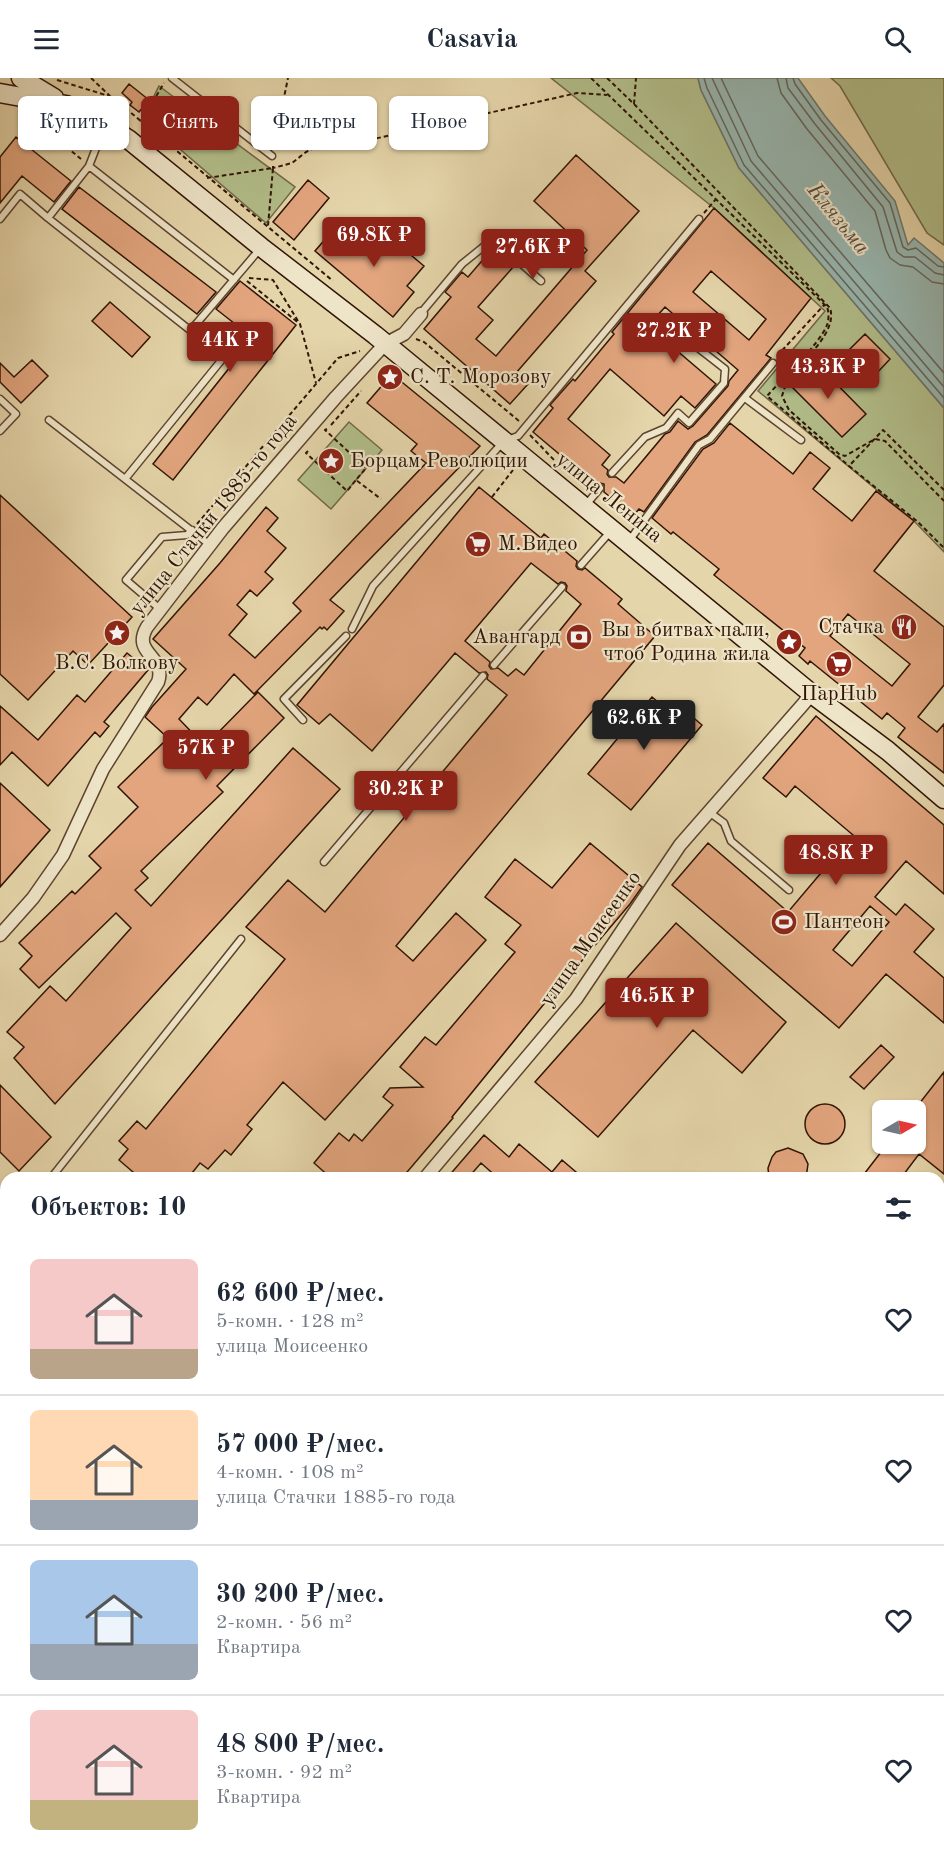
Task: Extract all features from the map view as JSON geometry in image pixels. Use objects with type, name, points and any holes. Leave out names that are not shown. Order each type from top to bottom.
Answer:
[{"type":"main road","points":[[21,78],[51,96]]},
{"type":"main road","name":"улица Ленина","points":[[0,93],[18,96]]},
{"type":"main road","name":"улица Ленина","points":[[129,140],[385,344],[812,694],[888,751],[944,799]]},
{"type":"street","name":"улица Стачки 1885-го года","points":[[0,935],[33,897],[63,855],[103,769],[158,682],[161,675],[159,665],[144,649],[142,641],[147,627],[223,528],[329,406],[385,344],[404,334],[421,314]]},
{"type":"street","name":"улица Моисеенко","points":[[430,1172],[576,999],[680,845],[812,694]]},
{"type":"lane","points":[[172,78],[272,156]]},
{"type":"lane","points":[[48,218],[89,166],[95,150]]},
{"type":"lane","points":[[89,166],[234,280]]},
{"type":"lane","points":[[0,219],[20,194],[224,357],[125,479]]},
{"type":"lane","points":[[352,629],[373,586],[504,441],[518,436],[699,219]]},
{"type":"lane","points":[[421,314],[462,264],[493,239],[541,280]]},
{"type":"lane","points":[[191,330],[261,247]]},
{"type":"lane","points":[[612,473],[645,438],[666,428],[678,413],[689,423],[724,383],[724,369],[661,319]]},
{"type":"lane","points":[[628,542],[699,445],[710,439],[773,363]]},
{"type":"lane","points":[[745,398],[801,440]]},
{"type":"lane","points":[[0,399],[16,414],[0,431]]},
{"type":"lane","points":[[50,420],[211,545]]},
{"type":"lane","points":[[585,506],[600,488]]},
{"type":"lane","points":[[581,565],[612,529]]},
{"type":"lane","points":[[160,609],[126,580],[162,537],[187,535],[192,530]]},
{"type":"lane","points":[[494,665],[561,587]]},
{"type":"lane","points":[[303,720],[284,699],[346,636]]},
{"type":"lane","points":[[324,862],[483,676]]},
{"type":"lane","points":[[709,812],[724,824],[731,841],[789,890]]},
{"type":"lane","points":[[56,1172],[241,939]]},
{"type":"path","points":[[91,78],[110,96]]},
{"type":"path","points":[[140,122],[167,78]]},
{"type":"path","points":[[268,227],[272,156],[288,78]]},
{"type":"path","points":[[591,78],[824,304],[829,312],[823,331],[767,396],[918,522],[944,548]]},
{"type":"path","points":[[608,78],[830,308],[832,321],[822,338],[787,381],[782,396],[789,410],[839,454],[845,456],[875,439],[885,441],[944,501]]},
{"type":"path","points":[[634,104],[636,78]]},
{"type":"path","points":[[207,178],[292,163],[306,152],[322,144],[347,145],[577,93],[608,95]]},
{"type":"path","points":[[70,150],[89,166]]},
{"type":"path","points":[[699,219],[716,199]]},
{"type":"path","points":[[300,324],[242,278],[273,280],[300,324],[316,383]]},
{"type":"path","points":[[777,356],[824,304]]},
{"type":"path","points":[[192,530],[338,358],[362,350]]},
{"type":"path","points":[[313,445],[306,453],[347,491],[366,468],[326,430],[347,407]]},
{"type":"path","points":[[849,466],[884,430],[944,490]]},
{"type":"path","points":[[492,497],[513,470]]},
{"type":"path","points":[[356,480],[381,499]]},
{"type":"green space","points":[[551,78],[698,78],[701,90],[739,168],[944,408],[944,552],[914,521],[758,391],[825,311],[714,208]]},
{"type":"green space","points":[[831,78],[944,78],[944,245],[927,233],[840,86]]},
{"type":"green space","points":[[159,86],[172,96],[154,96]]},
{"type":"green space","points":[[239,145],[295,187],[266,223],[181,150],[239,150]]},
{"type":"green space","points":[[349,422],[382,450],[331,509],[298,480]]},
{"type":"water","name":"Клязьма","points":[[698,78],[798,78],[825,116],[895,201],[908,245],[914,238],[944,263],[944,408],[739,168],[701,90]]},
{"type":"building","points":[[129,84],[144,96],[141,96],[139,112],[130,105],[132,102],[129,96],[122,93]]},
{"type":"building","points":[[16,137],[18,150],[32,150],[71,181],[54,202],[22,176],[0,203],[0,157]]},
{"type":"building","points":[[576,155],[639,211],[585,271],[596,281],[516,373],[528,384],[510,404],[424,329],[451,297],[445,292],[462,272],[468,277],[493,248],[514,266],[478,307],[493,320],[476,339],[496,356],[587,250],[534,201]]},
{"type":"building","points":[[308,180],[329,198],[294,240],[273,222]]},
{"type":"building","points":[[79,187],[216,292],[197,314],[62,209]]},
{"type":"building","points":[[714,208],[811,298],[766,355],[771,358],[707,435],[695,442],[644,512],[639,509],[633,516],[604,492],[604,484],[596,485],[533,432],[553,408],[550,405],[573,379],[575,381],[614,334],[612,332]],"holes":[[[711,271],[766,319],[749,340],[693,292]],[[665,307],[738,370],[729,381],[728,386],[693,426],[688,429],[678,421],[624,483],[616,477],[609,477],[608,470],[602,465],[610,455],[568,419],[610,369],[664,416],[681,396],[695,408],[716,384],[648,326]]]},
{"type":"building","points":[[334,229],[362,252],[381,230],[424,266],[407,286],[414,292],[393,317],[315,251]]},
{"type":"building","points":[[240,281],[296,325],[173,480],[153,464],[253,338],[216,309]]},
{"type":"building","points":[[110,302],[150,337],[132,357],[92,321]]},
{"type":"building","points":[[865,334],[890,359],[876,374],[850,349]]},
{"type":"building","points":[[32,360],[48,376],[21,403],[0,382],[0,363],[14,377]]},
{"type":"building","points":[[815,362],[866,414],[842,437],[791,386]]},
{"type":"building","points":[[392,374],[480,446],[330,600],[344,611],[327,630],[320,627],[254,694],[234,674],[207,705],[198,697],[179,719],[205,746],[258,692],[284,718],[217,786],[223,792],[141,871],[148,878],[135,890],[151,906],[293,748],[340,789],[55,1104],[14,1058],[24,1047],[7,1032],[50,986],[66,1001],[131,928],[116,913],[39,988],[20,969],[32,956],[19,943],[72,891],[75,894],[101,868],[89,856],[138,807],[118,787],[168,738],[145,717],[186,669],[153,639],[266,507],[278,518],[267,531],[286,548],[265,572],[273,579],[257,596],[250,590],[237,605],[247,614],[229,635],[255,658],[301,611],[293,603],[426,463],[411,451],[417,444],[367,403]]},
{"type":"building","points":[[730,423],[793,474],[810,452],[830,468],[813,489],[852,521],[876,491],[914,521],[874,571],[944,627],[944,685],[918,717],[937,732],[944,724],[944,773],[898,737],[905,728],[887,713],[882,719],[810,661],[808,664],[799,656],[805,648],[714,575],[719,569],[652,518],[703,449],[714,443]],"holes":[[[848,614],[910,664],[892,686],[830,636]]]},
{"type":"building","points":[[479,487],[541,538],[544,534],[577,561],[578,569],[585,568],[622,599],[618,604],[655,636],[396,946],[413,961],[456,913],[486,940],[325,1120],[283,1082],[247,1125],[252,1129],[231,1155],[225,1150],[208,1169],[200,1163],[193,1172],[133,1172],[119,1160],[128,1149],[119,1141],[137,1121],[146,1129],[285,959],[246,927],[288,880],[325,912],[507,695],[487,679],[486,672],[479,673],[455,653],[372,751],[330,714],[319,724],[297,705]],"holes":[[[531,563],[558,584],[561,582],[567,586],[566,591],[581,604],[524,675],[516,669],[508,676],[498,668],[491,669],[490,662],[465,641]]]},
{"type":"building","points":[[0,495],[132,617],[88,665],[73,651],[28,700],[0,674]]},
{"type":"building","points":[[127,653],[148,670],[104,722],[109,726],[100,737],[95,732],[48,786],[12,752],[0,765],[0,706],[38,740],[77,695],[85,702]]},
{"type":"building","points":[[652,697],[669,711],[676,703],[702,725],[631,810],[588,774]]},
{"type":"building","points":[[816,716],[944,825],[944,894],[906,861],[875,897],[896,915],[905,904],[934,929],[914,952],[944,978],[944,1023],[886,974],[839,1028],[672,885],[708,843],[788,912],[853,835],[795,786],[786,797],[763,778]],"holes":[[[870,906],[889,922],[852,966],[833,950]]]},
{"type":"building","points":[[0,783],[50,830],[0,887]]},
{"type":"building","points":[[590,843],[642,887],[407,1172],[324,1172],[314,1163],[339,1133],[349,1141],[354,1134],[362,1141],[393,1105],[383,1097],[390,1088],[423,1087],[400,1067],[425,1037],[436,1045],[515,952],[505,944],[521,925],[485,897],[515,859],[552,888]]},
{"type":"building","points":[[676,923],[786,1022],[742,1073],[693,1030],[598,1137],[535,1082]]},
{"type":"building","points":[[881,1045],[894,1057],[864,1089],[850,1077]]},
{"type":"building","points":[[944,1072],[944,1172],[919,1154],[926,1154],[926,1100],[922,1100]]},
{"type":"building","points":[[0,1085],[51,1137],[19,1171],[0,1152]]},
{"type":"building","points":[[825,1104],[833,1105],[839,1110],[844,1116],[844,1132],[839,1138],[833,1143],[825,1144],[817,1143],[811,1138],[806,1132],[805,1124],[806,1116],[811,1110],[817,1105]]},
{"type":"building","points":[[484,1135],[509,1157],[519,1144],[552,1172],[491,1172],[481,1163],[473,1172],[452,1172]]},
{"type":"building","points":[[788,1148],[803,1154],[808,1164],[807,1172],[768,1172],[772,1157],[776,1152]]},
{"type":"building","points":[[880,1154],[919,1154],[906,1172],[866,1172]]},
{"type":"building","points":[[562,1160],[576,1172],[552,1172]]},
{"type":"place","name":"С. Т. Морозову","points":[[390,377]]},
{"type":"place","name":"Борцам Революции","points":[[331,461]]},
{"type":"place","name":"М.Видео","points":[[478,544]]},
{"type":"place","name":"Стачка","points":[[904,627]]},
{"type":"place","name":"В.С. Волкову","points":[[117,633]]},
{"type":"place","name":"Авангард","points":[[579,637]]},
{"type":"place","name":"Вы в битвах пали, чтоб Родина жила","points":[[789,642]]},
{"type":"place","name":"ПарHub","points":[[839,664]]},
{"type":"place","name":"Пантеон","points":[[784,922]]}]
